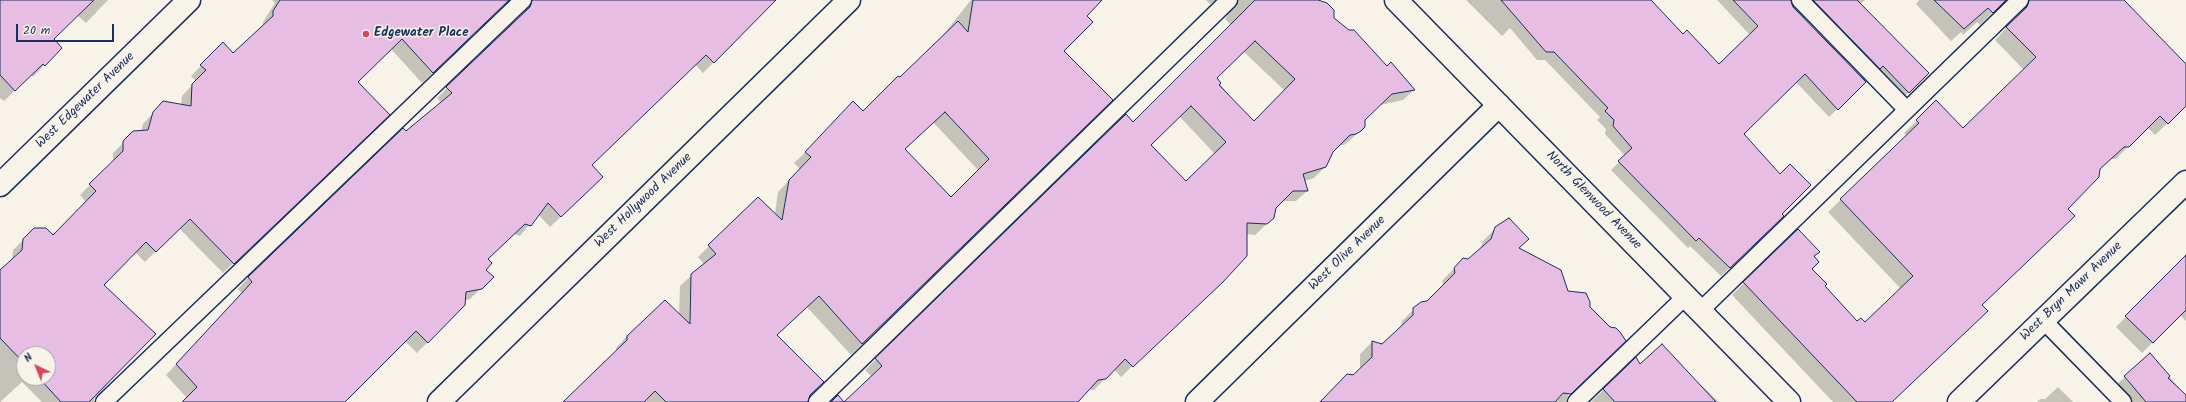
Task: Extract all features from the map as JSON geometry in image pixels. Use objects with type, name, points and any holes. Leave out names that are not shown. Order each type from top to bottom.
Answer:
[{"type":"street","name":"West Edgewater Avenue","points":[[0,185],[189,0]]},
{"type":"street","name":"West Hollywood Avenue","points":[[439,402],[849,0]]},
{"type":"street","name":"North Glenwood Avenue","points":[[1396,0],[1789,402]]},
{"type":"street","name":"West Olive Avenue","points":[[1197,402],[1499,106]]},
{"type":"street","name":"West Bryn Mawr Avenue","points":[[1959,402],[2186,182]]},
{"type":"lane","points":[[104,402],[523,0]]},
{"type":"lane","points":[[817,402],[1229,0]]},
{"type":"lane","points":[[1800,0],[1907,110]]},
{"type":"lane","points":[[1576,402],[1693,304],[1907,110],[2020,0]]},
{"type":"lane","points":[[2043,320],[2123,402]]},
{"type":"building","points":[[0,0],[94,0],[54,39],[62,48],[45,66],[43,64],[15,91],[0,75]]},
{"type":"building","points":[[280,0],[509,0],[433,73],[402,39],[358,82],[390,115],[234,264],[190,219],[156,252],[146,242],[104,285],[156,334],[89,402],[61,402],[46,386],[56,386],[56,346],[16,346],[16,355],[0,338],[0,270],[22,250],[23,239],[34,228],[46,228],[53,235],[96,191],[89,184],[123,151],[123,141],[133,131],[148,130],[153,112],[163,101],[191,106],[192,84],[206,70],[200,65],[223,42],[233,53],[273,16],[273,11]]},
{"type":"building","points":[[532,0],[776,0],[714,63],[706,55],[592,165],[603,177],[561,217],[548,203],[531,226],[525,224],[488,259],[492,263],[486,270],[494,277],[482,289],[466,292],[465,305],[428,343],[416,331],[345,402],[182,402],[197,387],[176,364],[252,282],[248,277],[403,128],[406,131],[452,93],[446,87],[530,7]]},
{"type":"building","points":[[973,0],[1102,0],[1087,16],[1093,22],[1064,51],[1113,100],[862,344],[819,296],[777,335],[824,382],[810,395],[808,402],[666,402],[655,391],[644,402],[563,402],[627,340],[627,336],[665,300],[690,324],[691,274],[716,254],[708,245],[758,197],[782,220],[789,180],[811,157],[805,152],[853,101],[863,111],[898,76],[900,77],[958,21],[968,32]],"holes":[[[945,112],[989,159],[951,197],[905,149]]]},
{"type":"building","points":[[1255,0],[1318,0],[1327,3],[1334,10],[1334,18],[1349,30],[1354,30],[1387,66],[1391,62],[1415,90],[1392,94],[1365,120],[1365,127],[1361,131],[1350,135],[1333,152],[1326,167],[1303,174],[1308,191],[1293,191],[1276,208],[1274,218],[1267,224],[1247,223],[1247,256],[1223,282],[1133,367],[1125,359],[1106,379],[1098,380],[1078,402],[844,402],[882,366],[875,358],[1126,114],[1133,122]],"holes":[[[1255,41],[1295,79],[1254,121],[1219,85],[1221,83],[1217,78]],[[1191,106],[1226,142],[1186,181],[1151,145]]]},
{"type":"building","points":[[1501,0],[1651,0],[1683,34],[1687,30],[1719,64],[1758,26],[1733,0],[1791,0],[1793,7],[1866,82],[1838,110],[1805,74],[1744,134],[1780,174],[1790,164],[1811,185],[1782,214],[1784,216],[1730,268],[1699,238],[1696,241],[1618,161],[1632,148],[1613,126],[1614,120],[1605,111],[1608,108],[1554,52],[1546,52]]},
{"type":"building","points":[[1813,0],[1857,0],[1929,73],[1909,93],[1883,66],[1880,69]]},
{"type":"building","points":[[1934,0],[2006,0],[1993,13],[1988,8],[1964,29]]},
{"type":"building","points":[[2029,0],[2124,0],[2186,64],[2186,106],[2168,124],[2160,116],[2129,147],[2124,147],[2100,169],[2099,177],[2068,209],[2075,216],[1982,305],[1988,311],[1892,402],[1857,402],[1743,282],[1798,229],[1820,252],[1814,256],[1819,262],[1812,269],[1827,284],[1825,286],[1857,321],[1861,318],[1865,322],[1913,276],[1840,199],[1919,123],[1916,120],[1936,100],[1963,128],[2036,57],[2006,27],[2027,7]]},
{"type":"building","points":[[1509,218],[1529,239],[1519,248],[1561,270],[1568,291],[1586,293],[1590,302],[1590,307],[1610,327],[1616,328],[1626,341],[1571,394],[1563,393],[1555,402],[1320,402],[1347,374],[1353,375],[1372,357],[1372,341],[1382,344],[1413,315],[1413,308],[1421,302],[1427,301],[1455,273],[1454,268],[1463,258],[1468,259],[1491,239],[1495,227]]},
{"type":"building","points":[[2186,255],[2186,310],[2153,343],[2125,316]]},
{"type":"building","points":[[1662,344],[1716,402],[1615,402],[1603,389],[1636,357],[1640,364]]},
{"type":"building","points":[[2150,353],[2170,376],[2168,378],[2186,395],[2186,402],[2146,402],[2124,376]]},
{"type":"building","points":[[838,395],[844,402],[831,402]]},
{"type":"place","name":"Edgewater Place","points":[[366,34]]}]
